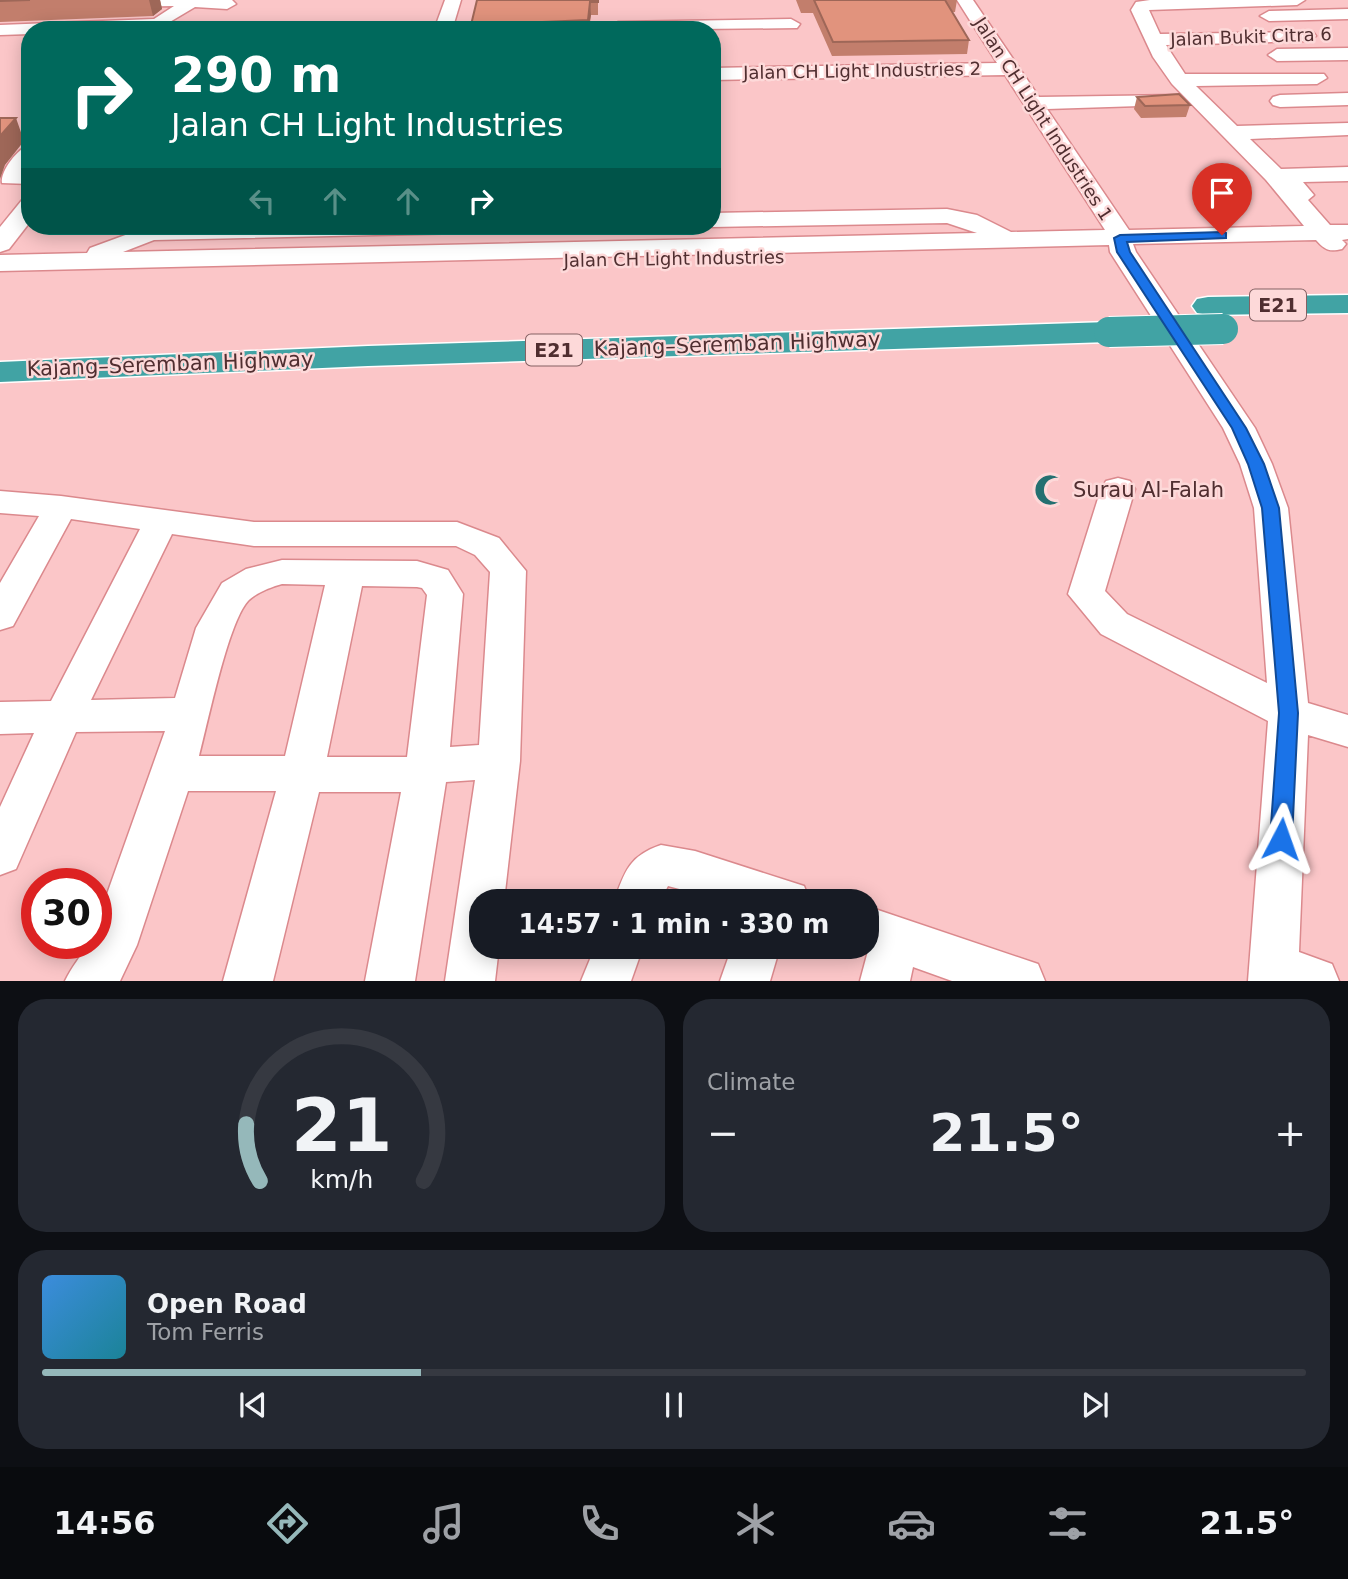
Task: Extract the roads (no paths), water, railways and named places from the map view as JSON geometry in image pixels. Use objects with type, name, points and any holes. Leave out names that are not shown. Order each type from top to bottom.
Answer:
[{"type":"highway","name":"Kajang–Seremban Highway","points":[[0,347],[390,331],[1215,318],[1348,304]]},
{"type":"highway","name":"Kajang–Seremban Highway","points":[[1215,318],[1348,326]]},
{"type":"highway","name":"Kajang–Seremban Highway","points":[[0,372],[1102,321]]},
{"type":"street","points":[[446,21],[453,0]]},
{"type":"street","points":[[783,0],[802,59],[885,59]]},
{"type":"street","name":"Jalan CH Light Industries 1","points":[[965,0],[1035,103],[1239,428],[1256,464],[1270,508],[1289,713],[1287,976]]},
{"type":"street","points":[[1297,0],[1161,4],[1142,6],[1139,10],[1158,49],[1179,80],[1231,133],[1280,175],[1332,227]]},
{"type":"street","points":[[1309,0],[1339,14],[1348,28]]},
{"type":"street","points":[[163,21],[193,2]]},
{"type":"street","points":[[94,3],[230,2]]},
{"type":"street","points":[[202,21],[230,2]]},
{"type":"street","points":[[1144,20],[1339,14]]},
{"type":"street","points":[[667,21],[699,19],[791,24]]},
{"type":"street","points":[[0,30],[21,29]]},
{"type":"street","name":"Jalan Bukit Citra 6","points":[[1158,49],[1323,36]]},
{"type":"street","points":[[1158,49],[1348,54]]},
{"type":"street","name":"Jalan CH Light Industries 2","points":[[721,72],[802,59],[1011,69]]},
{"type":"street","points":[[1179,80],[1337,78]]},
{"type":"street","points":[[1035,103],[1171,99]]},
{"type":"street","points":[[1254,101],[1348,99]]},
{"type":"street","points":[[1120,101],[1136,121]]},
{"type":"street","points":[[1200,102],[1227,102]]},
{"type":"street","points":[[1231,133],[1348,128]]},
{"type":"street","points":[[0,202],[15,178],[21,157]]},
{"type":"street","points":[[1280,175],[1348,173]]},
{"type":"street","name":"Jalan CH Light Industries","points":[[721,220],[947,216],[968,220],[1013,240]]},
{"type":"street","points":[[0,244],[21,217]]},
{"type":"street","name":"Jalan CH Light Industries","points":[[0,275],[1122,245],[1332,227]]},
{"type":"street","name":"Jalan CH Light Industries","points":[[81,261],[146,235]]},
{"type":"street","name":"Jalan CH Light Industries","points":[[0,262],[1013,240],[1122,245]]},
{"type":"street","points":[[1118,489],[1086,594],[1114,624],[1289,713],[1348,731]]},
{"type":"street","points":[[0,502],[61,507],[254,534],[457,534],[475,538],[492,548],[508,570],[499,761],[470,981]]},
{"type":"street","points":[[0,616],[61,507]]},
{"type":"street","points":[[0,855],[62,718],[162,520]]},
{"type":"street","points":[[90,981],[97,975],[113,945],[173,773],[215,628],[235,592],[259,578],[282,572],[417,574],[435,579],[445,594],[426,771],[390,981]]},
{"type":"street","points":[[248,981],[303,772],[346,574]]},
{"type":"street","points":[[0,719],[189,714]]},
{"type":"street","points":[[173,773],[426,771],[499,761]]},
{"type":"street","points":[[642,889],[661,865],[695,871],[745,889]]},
{"type":"street","points":[[882,949],[1020,981]]},
{"type":"street","points":[[606,981],[614,959]]},
{"type":"street","points":[[745,981],[752,959]]},
{"type":"place","name":"Surau Al-Falah","points":[[1050,490]]}]
